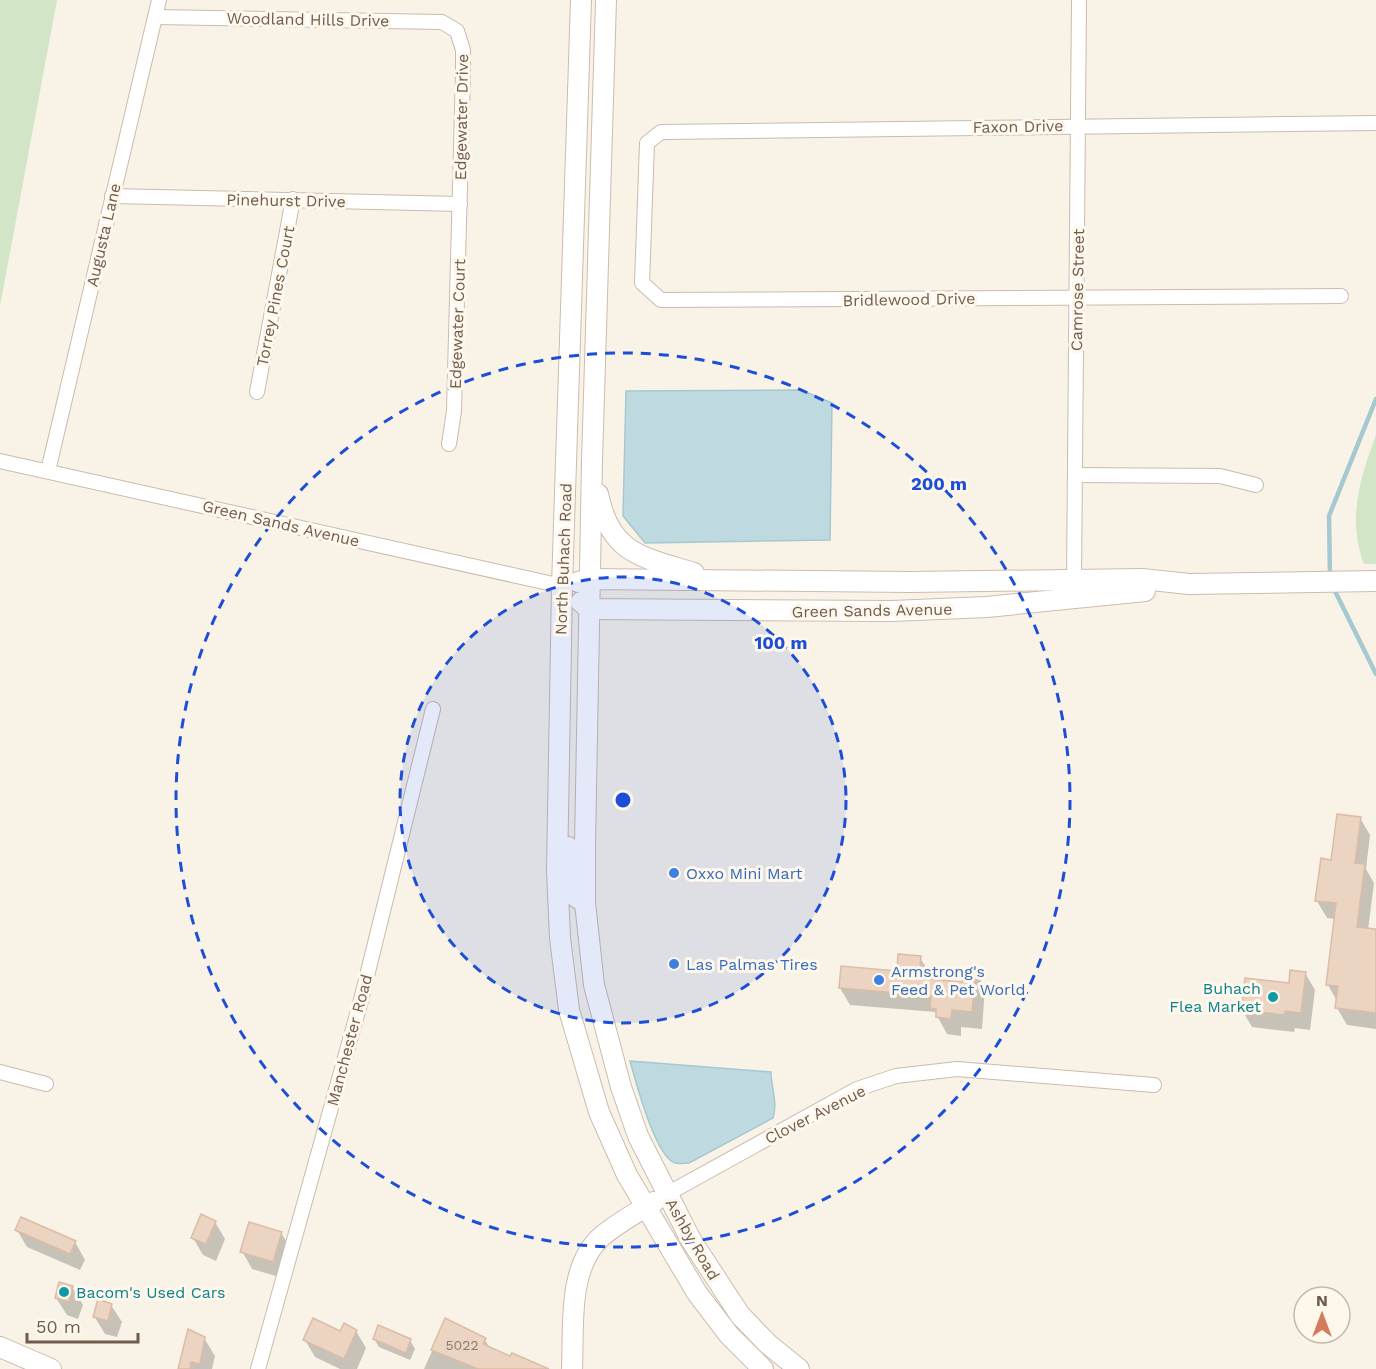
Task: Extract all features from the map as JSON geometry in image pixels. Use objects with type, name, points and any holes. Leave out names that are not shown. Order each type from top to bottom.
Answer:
[{"type":"main road","name":"North Buhach Road","points":[[581,0],[562,586],[557,830],[560,938],[569,1010],[599,1112]]},
{"type":"main road","name":"North Buhach Road","points":[[606,0],[592,461],[585,903],[594,985],[621,1087]]},
{"type":"main road","points":[[592,461],[606,523],[623,547],[642,557],[713,579]]},
{"type":"main road","name":"Green Sands Avenue","points":[[562,586],[590,579],[910,582],[1142,579],[1189,584]]},
{"type":"main road","name":"Green Sands Avenue","points":[[562,586],[589,609],[892,611],[987,607],[1189,584],[1373,581]]},
{"type":"main road","points":[[557,830],[569,850],[573,896],[585,903]]},
{"type":"main road","name":"Ashby Road","points":[[621,1087],[638,1136],[691,1240],[740,1315],[768,1344],[799,1369]]},
{"type":"main road","name":"Ashby Road","points":[[599,1112],[644,1208],[697,1293],[729,1335],[758,1365]]},
{"type":"main road","points":[[572,1369],[575,1294],[588,1253],[601,1237],[667,1194]]},
{"type":"main road","points":[[758,1365],[768,1344]]},
{"type":"main road","points":[[0,1347],[51,1369]]},
{"type":"street","name":"Augusta Lane","points":[[48,471],[159,0]]},
{"type":"street","name":"Camrose Street","points":[[1074,580],[1079,0]]},
{"type":"street","name":"Woodland Hills Drive","points":[[155,17],[442,22],[458,31]]},
{"type":"street","name":"Edgewater Drive","points":[[458,31],[463,50],[460,204]]},
{"type":"street","name":"Faxon Drive","points":[[661,132],[1376,123]]},
{"type":"street","name":"Bridlewood Drive","points":[[661,132],[647,143],[642,283],[661,300],[1341,296]]},
{"type":"street","name":"Pinehurst Drive","points":[[112,196],[460,204]]},
{"type":"street","name":"Torrey Pines Court","points":[[257,392],[293,199]]},
{"type":"street","name":"Edgewater Court","points":[[449,444],[454,411],[460,204]]},
{"type":"street","name":"Green Sands Avenue","points":[[0,461],[562,586]]},
{"type":"street","points":[[1075,475],[1220,476],[1256,485]]},
{"type":"street","name":"Manchester Road","points":[[258,1369],[360,1004],[433,709]]},
{"type":"street","name":"Clover Avenue","points":[[667,1194],[857,1089],[896,1076],[957,1070],[1154,1085]]},
{"type":"street","points":[[0,1072],[46,1084]]},
{"type":"green space","points":[[0,0],[57,0],[0,306]]},
{"type":"green space","points":[[1376,435],[1376,564],[1364,564],[1356,531],[1356,515],[1365,467]]},
{"type":"water","points":[[801,390],[832,403],[830,540],[645,543],[623,516],[626,391]]},
{"type":"water","points":[[630,1061],[771,1072],[775,1101],[773,1118],[689,1163],[675,1163],[660,1147],[642,1101]]},
{"type":"building","points":[[1337,814],[1361,817],[1355,863],[1365,864],[1357,927],[1376,929],[1376,1013],[1335,1008],[1338,986],[1326,985],[1336,903],[1315,901],[1321,858],[1331,860]]},
{"type":"building","points":[[898,954],[921,956],[919,978],[962,982],[963,968],[976,969],[972,1012],[952,1010],[951,1019],[936,1017],[936,1009],[930,1008],[931,996],[839,988],[841,966],[897,971]]},
{"type":"building","name":"Buhach Flea Market","points":[[1290,970],[1306,972],[1301,1013],[1285,1011],[1285,1015],[1241,1010],[1245,978],[1289,983]]},
{"type":"building","points":[[201,1214],[216,1221],[206,1244],[191,1238]]},
{"type":"building","points":[[21,1217],[76,1241],[70,1254],[15,1230]]},
{"type":"building","points":[[249,1222],[282,1232],[273,1262],[240,1252]]},
{"type":"building","name":"Bacom's Used Cars","points":[[59,1282],[73,1286],[69,1302],[55,1298]]},
{"type":"building","name":"Bacom's Used Cars","points":[[98,1299],[112,1304],[108,1321],[93,1317]]},
{"type":"building","points":[[313,1318],[340,1331],[344,1323],[357,1330],[344,1359],[303,1340]]},
{"type":"building","points":[[445,1318],[486,1338],[483,1344],[510,1356],[512,1353],[549,1369],[478,1369],[431,1350]]},
{"type":"building","points":[[378,1325],[411,1339],[406,1353],[373,1339]]},
{"type":"building","points":[[188,1329],[205,1337],[200,1364],[191,1362],[190,1369],[178,1369]]},
{"type":"waterway","points":[[1330,577],[1329,516],[1376,399]]},
{"type":"waterway","points":[[1333,587],[1376,674]]},
{"type":"place","name":"Oxxo Mini Mart","points":[[674,873]]},
{"type":"place","name":"Las Palmas Tires","points":[[674,964]]},
{"type":"place","name":"Armstrong's Feed & Pet World","points":[[879,980]]},
{"type":"place","name":"Buhach Flea Market","points":[[1273,997]]},
{"type":"place","name":"Bacom's Used Cars","points":[[64,1292]]}]
